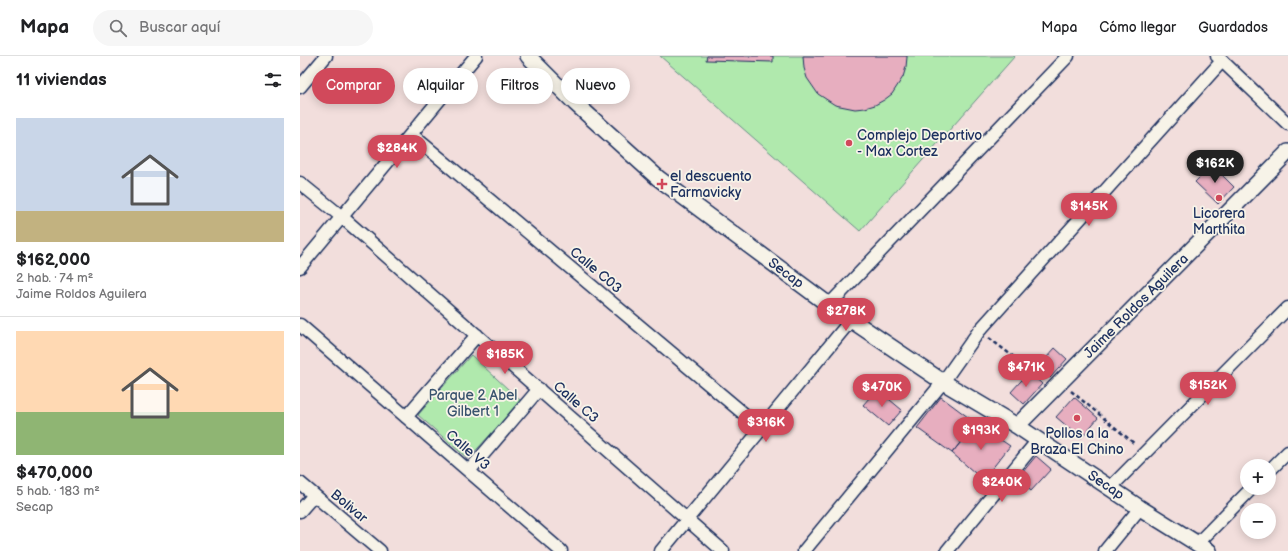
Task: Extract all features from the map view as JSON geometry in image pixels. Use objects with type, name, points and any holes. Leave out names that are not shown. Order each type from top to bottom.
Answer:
[{"type":"street","points":[[300,87],[326,56]]},
{"type":"street","points":[[300,267],[476,56]]},
{"type":"street","name":"Secap","points":[[528,56],[575,103],[658,178],[829,305],[943,382],[1017,426],[1140,508],[1203,547]]},
{"type":"street","points":[[829,305],[1068,56]]},
{"type":"street","points":[[804,551],[943,382],[979,330],[1219,58],[1288,124]]},
{"type":"street","name":"Calle C03","points":[[412,134],[762,428]]},
{"type":"street","name":"Jaime Roldos Aguilera","points":[[1017,426],[1288,152]]},
{"type":"street","name":"Calle C3","points":[[300,183],[342,217],[478,335],[723,551]]},
{"type":"street","points":[[1110,488],[1288,308]]},
{"type":"street","points":[[661,551],[851,320]]},
{"type":"street","name":"Calle V3","points":[[300,325],[561,551]]},
{"type":"street","points":[[406,417],[478,335]]},
{"type":"street","points":[[469,471],[539,389]]},
{"type":"street","points":[[947,551],[1038,440]]},
{"type":"street","points":[[1276,464],[1288,452]]},
{"type":"street","name":"Bolivar","points":[[300,483],[380,551]]},
{"type":"street","points":[[300,511],[314,495]]},
{"type":"street","points":[[1203,547],[1246,495]]},
{"type":"street","points":[[1105,551],[1140,508]]},
{"type":"path","points":[[979,330],[1057,385],[1146,452]]},
{"type":"green space","name":"Complejo Deportivo - Max Cortez","points":[[660,56],[1015,56],[860,231]]},
{"type":"green space","name":"Parque 2 Abel Gilbert 1","points":[[471,355],[521,401],[468,459],[418,415]]},
{"type":"building","points":[[707,56],[773,56],[773,62],[706,60]]},
{"type":"building","points":[[803,56],[907,57],[903,77],[892,94],[875,105],[855,109],[835,105],[818,94],[807,78]]},
{"type":"building","points":[[1212,165],[1234,187],[1218,204],[1195,182]]},
{"type":"building","points":[[1055,348],[1067,359],[1050,378],[1037,368]]},
{"type":"building","points":[[1029,372],[1042,384],[1024,404],[1011,392]]},
{"type":"building","points":[[877,389],[902,410],[888,426],[863,405]]},
{"type":"building","points":[[941,397],[976,423],[952,453],[917,428]]},
{"type":"building","name":"Pollos a la Braza El Chino","points":[[1074,397],[1098,418],[1081,438],[1056,417]]},
{"type":"building","points":[[976,423],[1010,446],[983,480],[952,453]]},
{"type":"building","points":[[1036,456],[1051,469],[1031,491],[1017,479]]},
{"type":"place","name":"Complejo Deportivo - Max Cortez","points":[[849,143]]},
{"type":"place","name":"el descuento Farmavicky","points":[[662,184]]},
{"type":"place","name":"Licorera Marthita","points":[[1219,198]]},
{"type":"place","name":"Pollos a la Braza El Chino","points":[[1077,418]]}]
